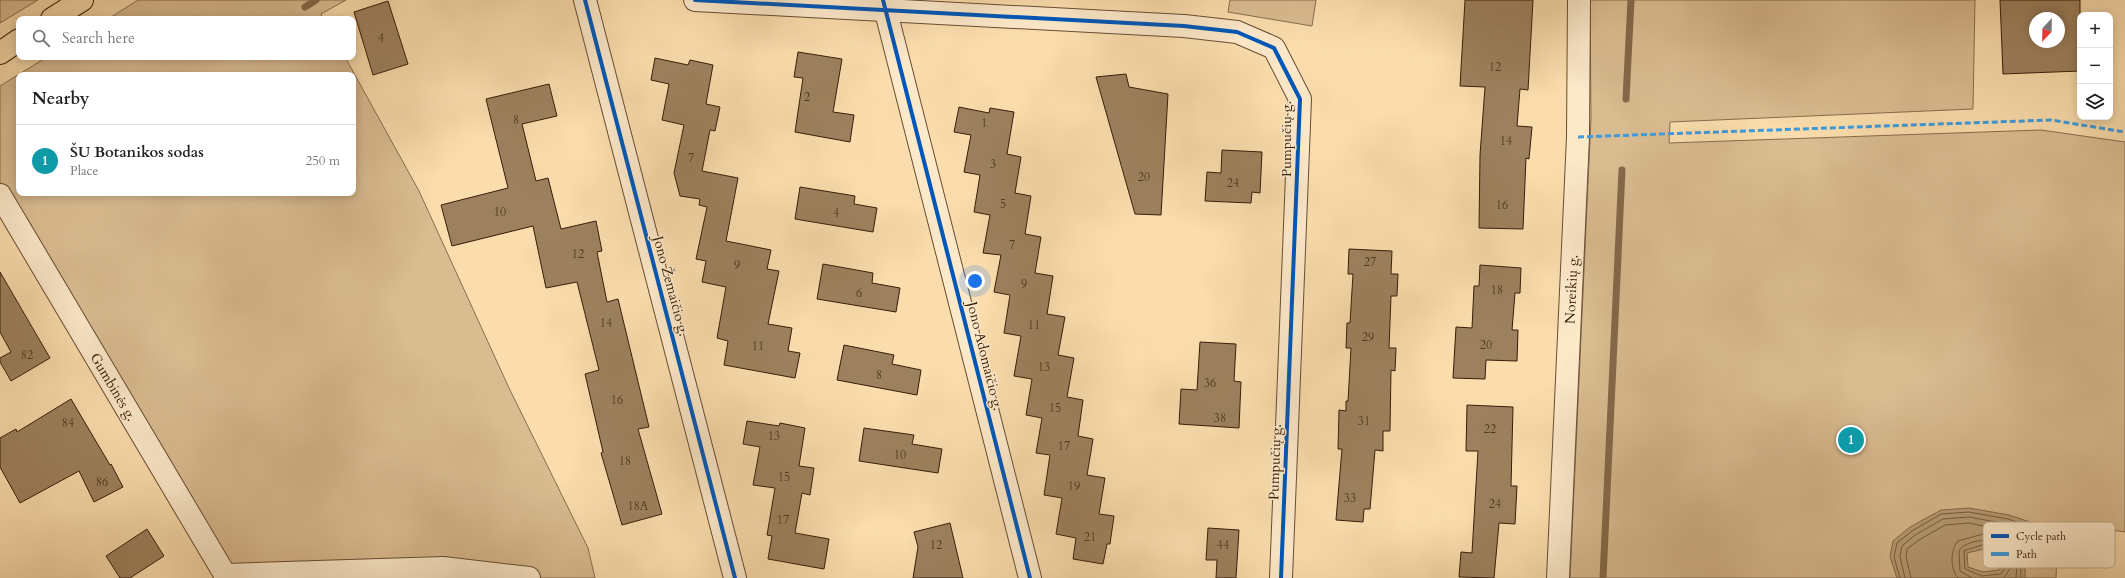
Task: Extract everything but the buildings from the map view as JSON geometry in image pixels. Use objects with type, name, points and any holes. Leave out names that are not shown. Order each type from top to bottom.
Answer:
[{"type":"main road","points":[[57,16],[82,0]]},
{"type":"main road","points":[[0,53],[16,42]]},
{"type":"street","name":"Jono Žemaičio g.","points":[[585,0],[735,578]]},
{"type":"street","name":"Pumpučių g.","points":[[695,0],[885,5],[1192,27],[1237,32],[1274,48],[1300,99],[1281,578]]},
{"type":"street","name":"Noreikių g.","points":[[1558,578],[1578,137],[1579,0]]},
{"type":"street","name":"Jono Adomaičio g.","points":[[885,5],[1030,578]]},
{"type":"street","name":"Gumbinės g.","points":[[0,195],[226,577]]},
{"type":"street","points":[[226,577],[444,568],[529,578]]},
{"type":"shaded area","points":[[0,0],[38,0],[0,23]]},
{"type":"shaded area","points":[[138,0],[346,0],[321,14],[322,16],[113,16]]},
{"type":"shaded area","points":[[1230,0],[1316,0],[1312,26],[1228,12]]},
{"type":"shaded area","points":[[1590,0],[1975,0],[1973,109],[1670,122],[1669,143],[2041,130],[2125,142],[2125,532],[2115,531],[2115,522],[1983,522],[1983,568],[2056,568],[2056,578],[1570,578],[1591,118]]},
{"type":"shaded area","points":[[42,60],[347,60],[353,72],[23,72]]},
{"type":"shaded area","points":[[16,76],[16,196],[356,196],[356,77],[419,191],[509,388],[588,548],[595,578],[227,578],[0,195],[0,86]]},
{"type":"water","points":[[1969,508],[2009,515],[2030,522],[1983,522],[1983,549],[1967,553],[1968,567],[1983,572],[1999,570],[2000,568],[2025,568],[2025,578],[1897,578],[1890,557],[1893,541],[1910,527],[1941,510]]},
{"type":"waterway","points":[[305,7],[316,0]]},
{"type":"waterway","points":[[1626,99],[1631,0]]},
{"type":"waterway","points":[[1603,578],[1622,170]]},
{"type":"marked path","points":[[1578,137],[2051,120],[2125,132]]},
{"type":"cycle path","points":[[585,0],[735,578]]},
{"type":"cycle path","points":[[695,0],[1184,26],[1237,32],[1274,48],[1300,99],[1281,578]]},
{"type":"cycle path","points":[[883,0],[1030,578]]},
{"type":"place","name":"ŠU Botanikos sodas","points":[[1851,440]]}]
